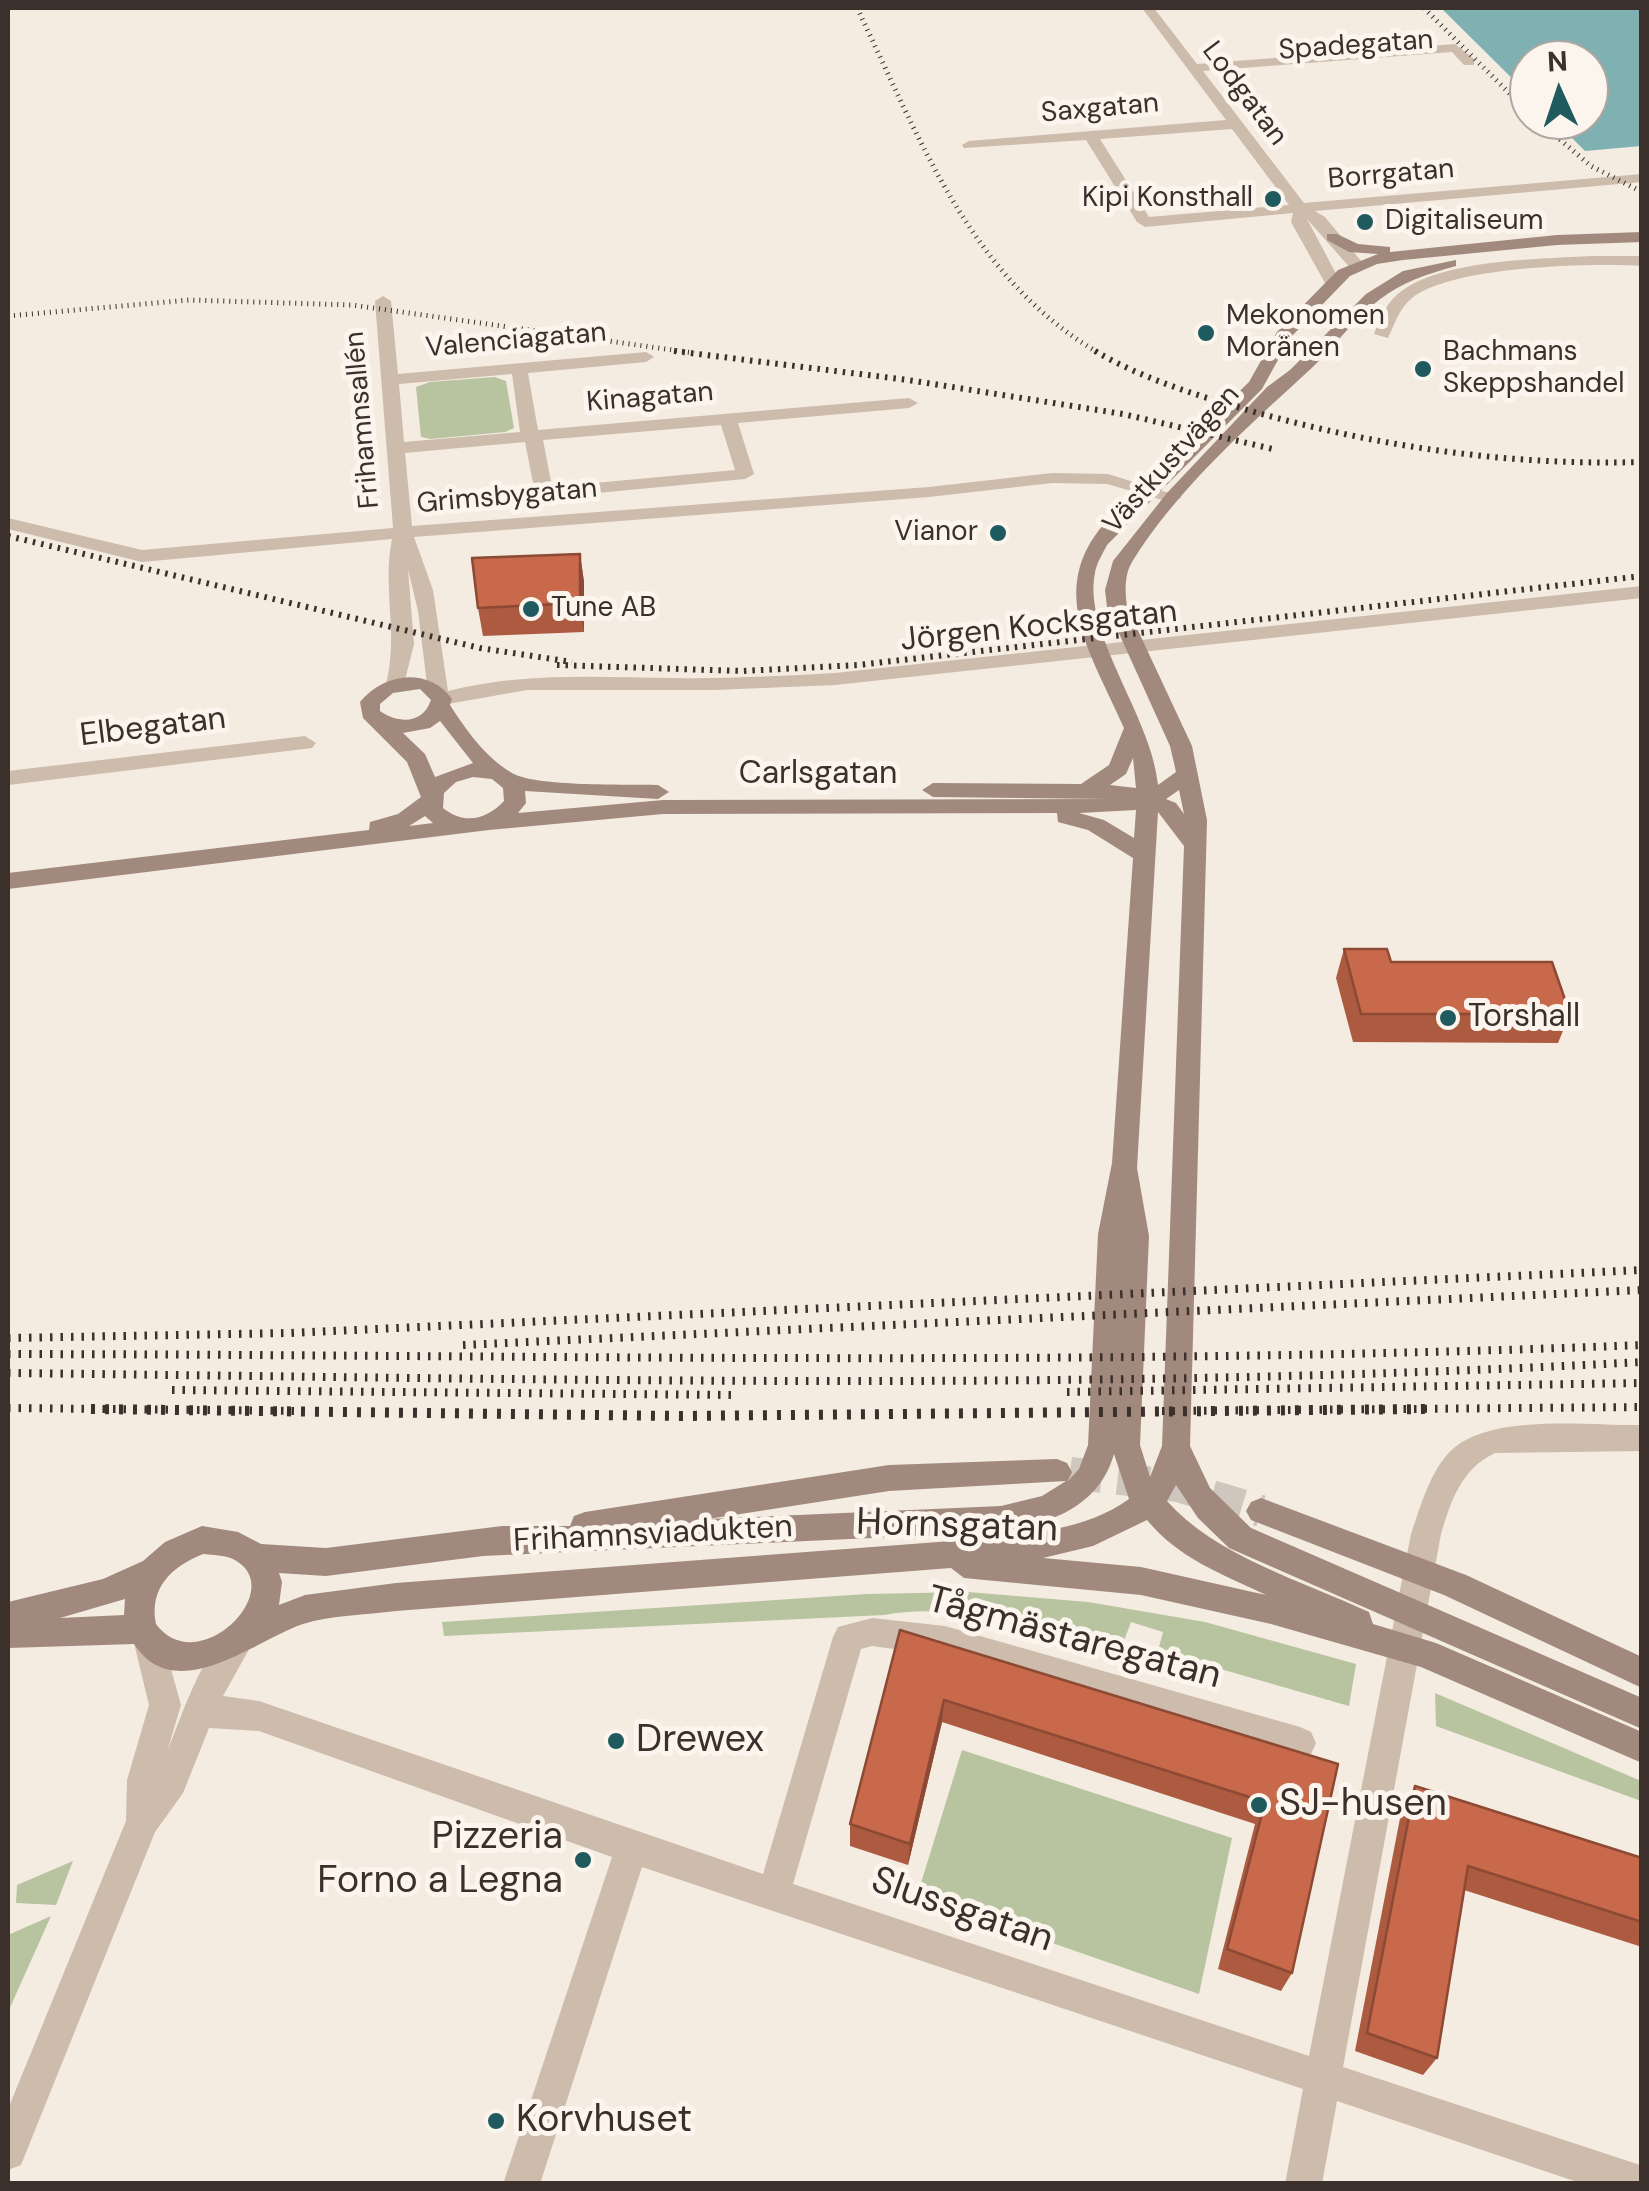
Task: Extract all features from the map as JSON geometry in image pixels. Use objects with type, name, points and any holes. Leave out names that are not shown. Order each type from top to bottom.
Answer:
[{"type":"main road","points":[[1332,237],[1346,246],[1374,251],[1562,234],[1642,236]]},
{"type":"main road","name":"Västkustvägen","points":[[1195,845],[1189,773],[1122,623],[1115,590],[1120,564],[1270,387],[1283,336],[1333,283],[1358,266],[1403,255],[1642,236]]},
{"type":"main road","name":"Västkustvägen","points":[[1358,266],[1384,269],[1518,254],[1642,246]]},
{"type":"main road","name":"Västkustvägen","points":[[1134,728],[1089,627],[1082,599],[1090,558],[1143,494],[1270,387],[1296,374],[1372,297],[1396,281],[1438,266],[1518,254]]},
{"type":"main road","points":[[1270,387],[1307,335],[1355,284],[1360,276],[1358,266]]},
{"type":"main road","points":[[380,723],[420,724],[441,699],[420,683],[396,684],[370,702],[370,714],[417,759],[430,799],[440,818],[477,825],[502,817],[515,804],[517,792],[505,778],[479,770],[458,773],[438,785],[430,799]]},
{"type":"main road","name":"Frihamnsallén","points":[[441,699],[452,729],[470,750],[505,778]]},
{"type":"main road","points":[[1087,790],[1118,769],[1134,728]]},
{"type":"main road","name":"Frihamnsviadukten","points":[[485,1543],[1001,1519],[1050,1508],[1072,1496],[1095,1470],[1114,1445],[1136,1236],[1124,1162],[1148,800],[1145,763],[1134,728]]},
{"type":"main road","name":"Carlsgatan","points":[[8,881],[663,807],[1108,808],[1148,800],[1189,773]]},
{"type":"main road","name":"Carlsgatan","points":[[505,778],[597,791],[1126,792],[1175,813],[1195,845]]},
{"type":"main road","name":"Carlsgatan","points":[[156,862],[375,828],[406,819],[430,799]]},
{"type":"main road","points":[[1002,808],[1096,824],[1142,851]]},
{"type":"main road","points":[[871,1560],[1081,1538],[1116,1525],[1149,1502],[1165,1478],[1176,1446],[1195,845]]},
{"type":"main road","name":"Frihamnsviadukten","points":[[1114,1445],[1149,1502],[1202,1551],[1366,1619]]},
{"type":"main road","points":[[1176,1446],[1187,1481],[1202,1503],[1230,1530],[1277,1557],[1366,1619]]},
{"type":"main road","name":"Hornsgatan","points":[[8,1616],[108,1592],[152,1572],[180,1548],[202,1540],[228,1540],[245,1546],[258,1558],[326,1562],[485,1543],[662,1510],[889,1478],[1056,1472]]},
{"type":"main road","points":[[1260,1512],[1455,1585],[1642,1674]]},
{"type":"main road","points":[[241,1638],[266,1601],[268,1578],[258,1558]]},
{"type":"main road","name":"Hornsgatan","points":[[8,1634],[146,1636],[166,1653],[202,1656],[305,1610],[396,1597],[871,1560],[1020,1567],[1141,1582],[1366,1619],[1443,1650],[1642,1748]]},
{"type":"main road","points":[[146,1636],[138,1601],[152,1572]]},
{"type":"main road","points":[[1443,1650],[1642,1714]]},
{"type":"street","name":"Lodgatan","points":[[1148,8],[1331,256],[1358,266]]},
{"type":"street","name":"Spadegatan","points":[[1192,68],[1455,48],[1470,62],[1203,82]]},
{"type":"street","name":"Saxgatan","points":[[969,145],[1235,124]]},
{"type":"street","name":"Borrgatan","points":[[1090,135],[1146,222],[1300,216],[1642,178]]},
{"type":"street","name":"Lodgatan","points":[[1300,216],[1320,220],[1358,266]]},
{"type":"street","name":"Lodgatan","points":[[1300,216],[1333,283]]},
{"type":"street","points":[[1382,334],[1388,313],[1409,292],[1445,277],[1611,260],[1642,261]]},
{"type":"street","name":"Frihamnsallén","points":[[384,301],[403,533],[414,556],[441,699]]},
{"type":"street","name":"Valenciagatan","points":[[391,380],[646,357]]},
{"type":"street","points":[[518,368],[544,493],[745,474],[728,419]]},
{"type":"street","name":"Kinagatan","points":[[396,448],[909,403]]},
{"type":"street","name":"Grimsbygatan","points":[[8,524],[142,556],[955,489],[1082,486],[1143,494],[1168,503]]},
{"type":"street","name":"Frihamnsallén","points":[[396,684],[406,646],[396,557],[403,533]]},
{"type":"street","name":"Jörgen Kocksgatan","points":[[441,699],[488,688],[584,682],[728,685],[835,679],[1642,592]]},
{"type":"street","points":[[436,664],[488,688]]},
{"type":"street","name":"Elbegatan","points":[[8,778],[305,743]]},
{"type":"street","points":[[1303,2184],[1426,1534],[1452,1469],[1476,1445],[1494,1440],[1642,1438]]},
{"type":"street","name":"Tågmästaregatan","points":[[774,1892],[849,1638],[872,1632],[945,1641],[1300,1742]]},
{"type":"street","points":[[143,1820],[142,1780],[165,1705],[146,1636]]},
{"type":"street","points":[[8,2152],[143,1820],[171,1782],[198,1716],[241,1638]]},
{"type":"street","name":"Slussgatan","points":[[198,1716],[222,1711],[259,1716],[632,1846],[1324,2078],[1574,2172],[1640,2184]]},
{"type":"street","points":[[520,2184],[632,1846]]},
{"type":"green space","points":[[495,377],[506,381],[514,428],[505,432],[421,437],[416,387],[430,382]]},
{"type":"green space","points":[[968,1592],[1088,1602],[1205,1622],[1356,1664],[1349,1706],[1158,1651],[1163,1632],[1131,1622],[1119,1654],[1003,1621],[943,1612],[444,1636],[442,1622],[867,1594]]},
{"type":"green space","points":[[1435,1693],[1641,1781],[1641,1801],[1436,1726]]},
{"type":"green space","points":[[962,1750],[1232,1838],[1199,1994],[917,1896]]},
{"type":"green space","points":[[73,1861],[56,1905],[16,1903],[17,1885]]},
{"type":"green space","points":[[51,1916],[8,2012],[8,1935]]},
{"type":"water","points":[[1441,8],[1641,8],[1641,146],[1585,151],[1574,140],[1609,140],[1609,40],[1509,40],[1509,75]]},
{"type":"building","points":[[580,554],[580,603],[478,608],[472,558]]},
{"type":"building","points":[[1344,949],[1387,949],[1391,962],[1552,962],[1570,1014],[1361,1014]]},
{"type":"building","name":"SJ-husen","points":[[900,1630],[1338,1764],[1292,1973],[1227,1949],[1265,1802],[944,1700],[910,1844],[850,1824]]},
{"type":"building","name":"SJ-husen","points":[[1415,1786],[1642,1858],[1642,1922],[1468,1866],[1437,2058],[1367,2033]]},
{"type":"tunnel","points":[[1070,1473],[1178,1486],[1261,1511]]},
{"type":"railway","points":[[857,8],[927,154],[982,245],[1015,286],[1054,322],[1099,353]]},
{"type":"railway","points":[[1424,8],[1509,93]]},
{"type":"railway","points":[[1560,140],[1591,166],[1642,192]]},
{"type":"railway","points":[[8,316],[189,300],[352,305],[694,353]]},
{"type":"railway","points":[[674,351],[908,380],[1123,414],[1277,450]]},
{"type":"railway","points":[[1095,351],[1099,353]]},
{"type":"railway","points":[[1099,353],[1187,391],[1244,409],[1391,443],[1541,461],[1642,462]]},
{"type":"railway","points":[[8,536],[480,648],[572,662]]},
{"type":"railway","points":[[557,665],[742,671],[858,665],[1642,576]]},
{"type":"railway","points":[[8,1338],[290,1333],[1642,1270]]},
{"type":"railway","points":[[463,1345],[1642,1290]]},
{"type":"railway","points":[[8,1354],[1029,1358],[1642,1345]]},
{"type":"railway","points":[[8,1373],[1029,1380],[1234,1377],[1642,1362]]},
{"type":"railway","points":[[1067,1392],[1642,1383]]},
{"type":"railway","points":[[172,1390],[732,1395]]},
{"type":"railway","points":[[1162,1411],[1642,1407]]},
{"type":"railway","points":[[8,1408],[301,1411]]},
{"type":"railway","points":[[91,1409],[680,1416],[1429,1409]]},
{"type":"place","name":"Kipi Konsthall","points":[[1273,199]]},
{"type":"place","name":"Digitaliseum","points":[[1365,222]]},
{"type":"place","name":"Mekonomen Moränen","points":[[1206,333]]},
{"type":"place","name":"Bachmans Skeppshandel","points":[[1423,369]]},
{"type":"place","name":"Vianor","points":[[998,533]]},
{"type":"place","name":"Tune AB","points":[[531,609]]},
{"type":"place","name":"Torshall","points":[[1448,1018]]},
{"type":"place","name":"Drewex","points":[[616,1741]]},
{"type":"place","name":"SJ-husen","points":[[1259,1805]]},
{"type":"place","name":"Pizzeria Forno a Legna","points":[[583,1860]]},
{"type":"place","name":"Korvhuset","points":[[496,2121]]}]
